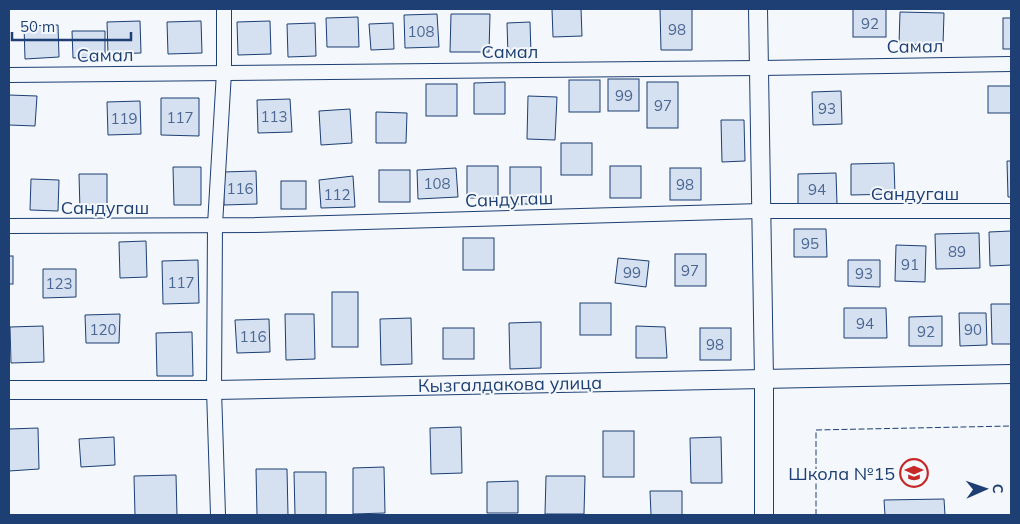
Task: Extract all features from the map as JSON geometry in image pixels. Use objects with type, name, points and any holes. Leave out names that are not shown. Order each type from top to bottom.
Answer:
[{"type":"street","points":[[218,515],[214,390],[216,225],[224,72],[224,9]]},
{"type":"street","points":[[758,9],[764,379],[764,515]]},
{"type":"street","name":"Самал","points":[[9,75],[1011,64]]},
{"type":"street","name":"Сандугаш","points":[[9,226],[266,225],[761,211],[1011,212]]},
{"type":"street","name":"Кызгалдакова улица","points":[[9,390],[214,390],[1011,374]]},
{"type":"building","points":[[552,9],[581,9],[582,36],[553,37]]},
{"type":"building","points":[[660,9],[692,9],[692,50],[661,50]]},
{"type":"building","points":[[853,9],[886,9],[886,37],[853,37]]},
{"type":"building","points":[[900,12],[944,13],[943,45],[899,44]]},
{"type":"building","points":[[437,14],[439,47],[405,48],[404,15]]},
{"type":"building","points":[[451,14],[490,14],[489,52],[450,52]]},
{"type":"building","points":[[358,17],[359,47],[327,47],[326,18]]},
{"type":"building","points":[[1003,18],[1011,18],[1011,49],[1003,49]]},
{"type":"building","points":[[140,21],[141,53],[108,54],[107,22]]},
{"type":"building","points":[[201,21],[202,53],[168,54],[167,22]]},
{"type":"building","points":[[270,21],[271,54],[238,55],[237,22]]},
{"type":"building","points":[[530,22],[531,54],[508,55],[507,23]]},
{"type":"building","points":[[315,23],[316,56],[288,57],[287,24]]},
{"type":"building","points":[[393,23],[394,49],[371,50],[369,24]]},
{"type":"building","points":[[58,25],[59,57],[25,59],[24,26]]},
{"type":"building","points":[[72,31],[105,31],[105,57],[73,58]]},
{"type":"building","points":[[608,79],[639,79],[639,111],[608,111]]},
{"type":"building","points":[[569,80],[600,80],[600,112],[569,112]]},
{"type":"building","points":[[505,82],[505,114],[474,114],[474,83]]},
{"type":"building","points":[[647,82],[678,82],[678,128],[647,128]]},
{"type":"building","points":[[426,84],[457,84],[457,116],[426,116]]},
{"type":"building","points":[[988,86],[1011,86],[1011,113],[988,113]]},
{"type":"building","points":[[841,91],[842,124],[813,125],[812,92]]},
{"type":"building","points":[[9,95],[37,96],[35,126],[9,125]]},
{"type":"building","points":[[528,96],[557,97],[555,140],[527,139]]},
{"type":"building","points":[[161,98],[199,98],[199,136],[161,135]]},
{"type":"building","points":[[290,99],[292,132],[258,133],[257,100]]},
{"type":"building","points":[[140,101],[141,134],[108,135],[107,102]]},
{"type":"building","points":[[350,109],[352,143],[321,145],[319,111]]},
{"type":"building","points":[[376,112],[407,113],[406,143],[376,143]]},
{"type":"building","points":[[721,120],[744,120],[745,161],[722,162]]},
{"type":"building","points":[[561,143],[592,143],[592,175],[561,175]]},
{"type":"building","points":[[1007,161],[1011,161],[1011,197],[1008,197]]},
{"type":"building","points":[[894,163],[895,194],[851,195],[851,164]]},
{"type":"building","points":[[467,166],[498,166],[498,198],[467,198]]},
{"type":"building","points":[[610,166],[641,166],[641,198],[610,198]]},
{"type":"building","points":[[173,167],[201,167],[201,205],[174,205]]},
{"type":"building","points":[[510,167],[541,167],[541,204],[510,204]]},
{"type":"building","points":[[456,168],[458,197],[418,199],[417,170]]},
{"type":"building","points":[[670,168],[701,168],[701,200],[670,200]]},
{"type":"building","points":[[379,170],[410,170],[410,202],[379,202]]},
{"type":"building","points":[[256,171],[257,204],[224,205],[223,172]]},
{"type":"building","points":[[836,173],[837,204],[798,206],[798,174]]},
{"type":"building","points":[[79,174],[107,174],[107,211],[80,211]]},
{"type":"building","points":[[353,176],[355,207],[321,208],[319,180]]},
{"type":"building","points":[[31,179],[59,180],[58,211],[30,210]]},
{"type":"building","points":[[281,181],[306,181],[306,209],[281,209]]},
{"type":"building","points":[[794,229],[826,229],[827,257],[794,257]]},
{"type":"building","points":[[1011,231],[1011,265],[990,266],[989,232]]},
{"type":"building","points":[[979,233],[980,268],[936,269],[935,234]]},
{"type":"building","points":[[463,238],[494,238],[494,270],[463,270]]},
{"type":"building","points":[[146,241],[147,277],[120,278],[119,242]]},
{"type":"building","points":[[896,245],[926,246],[925,282],[895,281]]},
{"type":"building","points":[[675,254],[706,254],[706,286],[675,286]]},
{"type":"building","points":[[9,256],[13,256],[13,284],[9,284]]},
{"type":"building","points":[[618,258],[649,261],[646,287],[615,283]]},
{"type":"building","points":[[198,260],[199,303],[163,304],[162,261]]},
{"type":"building","points":[[848,260],[880,260],[880,287],[848,286]]},
{"type":"building","points":[[43,269],[76,269],[76,297],[43,298]]},
{"type":"building","points":[[332,292],[358,292],[358,347],[332,347]]},
{"type":"building","points":[[580,303],[611,303],[611,335],[580,335]]},
{"type":"building","points":[[991,304],[1011,304],[1011,344],[992,344]]},
{"type":"building","points":[[844,308],[886,308],[887,338],[844,338]]},
{"type":"building","points":[[959,313],[986,313],[987,345],[960,346]]},
{"type":"building","points":[[120,314],[119,343],[86,343],[85,315]]},
{"type":"building","points":[[285,314],[314,314],[315,359],[286,360]]},
{"type":"building","points":[[942,316],[942,346],[909,346],[909,317]]},
{"type":"building","points":[[411,318],[412,364],[381,365],[380,319]]},
{"type":"building","points":[[269,319],[270,352],[237,353],[235,320]]},
{"type":"building","points":[[541,322],[541,368],[510,369],[509,323]]},
{"type":"building","points":[[43,326],[44,362],[11,363],[10,327]]},
{"type":"building","points":[[636,326],[665,327],[667,358],[636,358]]},
{"type":"building","points":[[443,328],[474,328],[474,359],[443,359]]},
{"type":"building","points":[[700,328],[731,328],[731,360],[700,360]]},
{"type":"building","points":[[192,332],[193,376],[157,376],[156,333]]},
{"type":"building","points":[[461,427],[462,473],[431,474],[430,428]]},
{"type":"building","points":[[38,428],[39,469],[9,471],[9,429]]},
{"type":"building","points":[[603,431],[634,431],[634,477],[603,477]]},
{"type":"building","points":[[114,437],[115,465],[81,467],[79,439]]},
{"type":"building","points":[[721,437],[722,483],[691,483],[690,438]]},
{"type":"building","points":[[384,467],[385,513],[353,514],[353,468]]},
{"type":"building","points":[[256,469],[287,469],[288,515],[257,515]]},
{"type":"building","points":[[294,472],[326,472],[326,515],[295,515]]},
{"type":"building","points":[[176,475],[177,515],[135,515],[134,476]]},
{"type":"building","points":[[546,476],[585,476],[584,514],[545,514]]},
{"type":"building","points":[[518,481],[518,513],[487,513],[487,482]]},
{"type":"building","points":[[650,491],[682,491],[682,515],[651,515]]},
{"type":"building","name":"Школа №15","points":[[944,499],[945,515],[885,515],[884,500]]},
{"type":"fence","points":[[816,515],[816,430],[1011,426]]},
{"type":"place","name":"Школа №15","points":[[914,473]]}]
